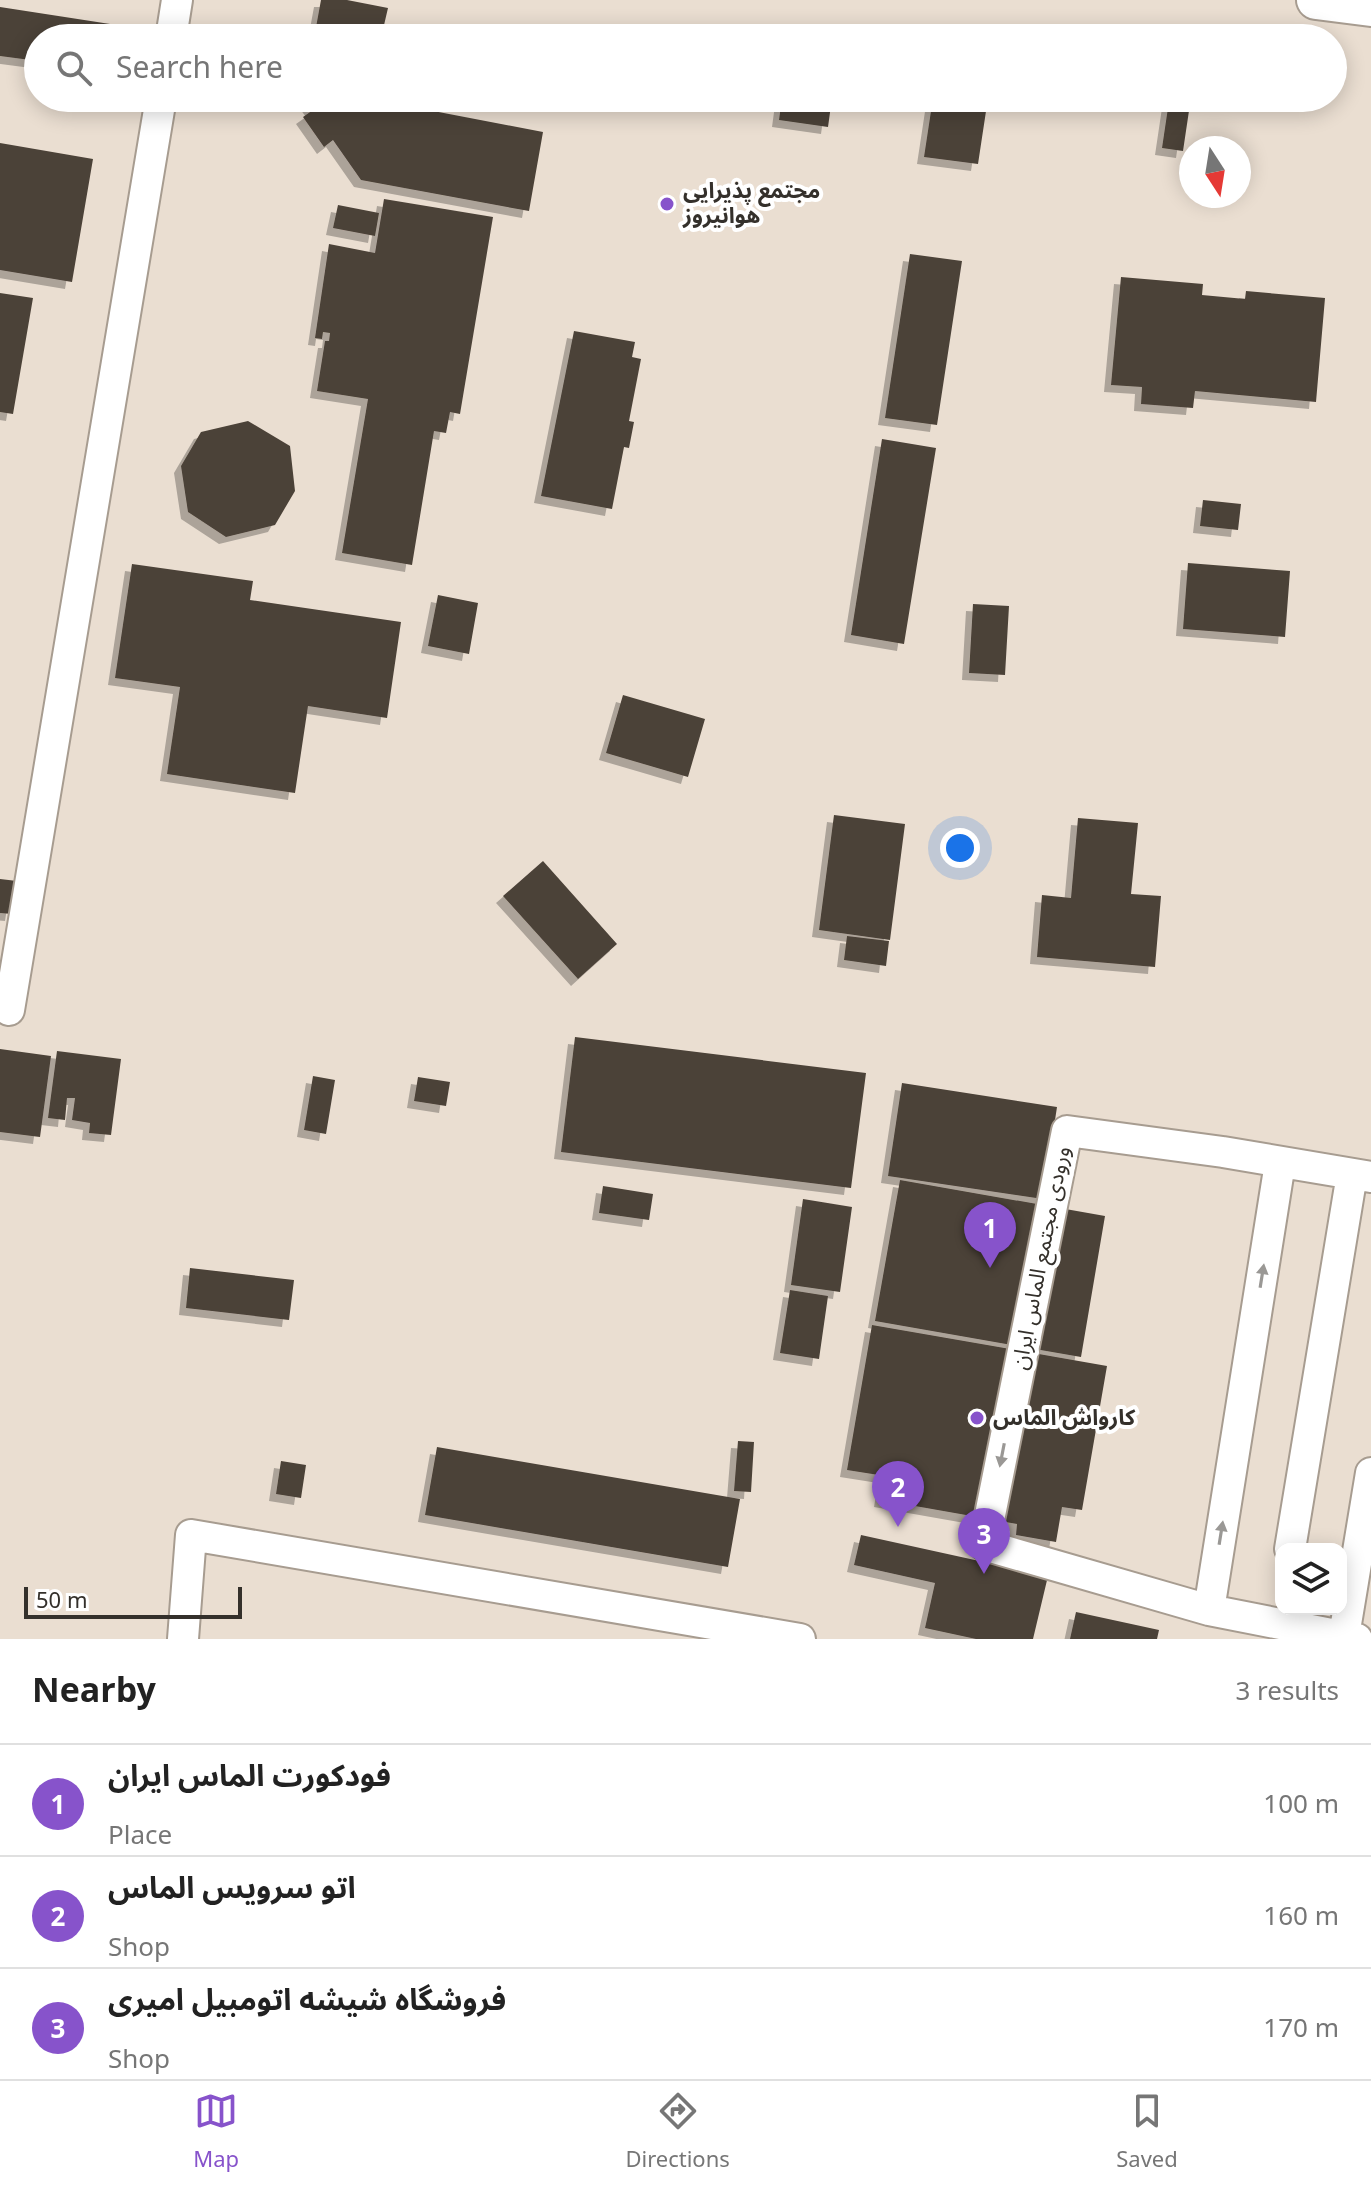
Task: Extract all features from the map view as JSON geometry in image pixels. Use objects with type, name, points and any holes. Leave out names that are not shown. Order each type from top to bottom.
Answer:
[{"type":"main road","points":[[1316,0],[1371,7]]},
{"type":"street","points":[[173,24],[177,0]]},
{"type":"street","points":[[9,1010],[159,112]]},
{"type":"street","name":"ورودی مجتمع الماس ایران","points":[[1209,1610],[984,1545],[1067,1131],[1362,1175]]},
{"type":"street","points":[[1275,1614],[1209,1610],[1280,1163]]},
{"type":"street","points":[[1291,1543],[1362,1175]]},
{"type":"street","points":[[1283,1615],[1350,1638],[1371,1473]]},
{"type":"street","points":[[183,1639],[191,1535],[800,1639]]},
{"type":"building","points":[[321,0],[347,0],[388,8],[384,24],[317,24]]},
{"type":"building","points":[[0,7],[110,24],[24,24],[24,59],[0,56]]},
{"type":"building","points":[[310,112],[439,112],[543,132],[529,211],[361,180],[333,140],[324,147],[303,117]]},
{"type":"building","points":[[780,112],[830,112],[828,127],[779,120]]},
{"type":"building","points":[[931,112],[986,112],[978,164],[924,157]]},
{"type":"building","points":[[1167,112],[1189,112],[1185,136],[1179,136],[1179,150],[1162,148]]},
{"type":"building","points":[[0,143],[93,159],[72,282],[0,270]]},
{"type":"building","points":[[384,199],[493,217],[460,414],[450,412],[446,433],[434,431],[412,565],[342,553],[368,399],[317,391],[325,341],[329,341],[330,333],[323,332],[322,339],[315,338],[329,244],[375,253]]},
{"type":"building","points":[[338,205],[379,213],[375,236],[333,228]]},
{"type":"building","points":[[910,254],[962,261],[937,425],[885,418]]},
{"type":"building","points":[[1121,277],[1203,284],[1202,295],[1245,299],[1246,291],[1325,298],[1316,402],[1195,391],[1193,408],[1141,404],[1142,387],[1111,385]]},
{"type":"building","points":[[0,293],[33,298],[13,414],[0,412]]},
{"type":"building","points":[[574,331],[635,342],[632,357],[641,359],[629,421],[634,422],[629,448],[624,447],[612,509],[541,496]]},
{"type":"building","points":[[248,421],[290,446],[295,491],[275,525],[226,537],[188,512],[181,466],[201,432]]},
{"type":"building","points":[[882,439],[936,448],[904,644],[851,635]]},
{"type":"building","points":[[1203,500],[1241,504],[1238,530],[1200,526]]},
{"type":"building","points":[[1188,563],[1290,571],[1285,637],[1183,629]]},
{"type":"building","points":[[132,564],[253,581],[250,600],[401,622],[387,718],[308,706],[295,793],[167,774],[180,687],[115,678]]},
{"type":"building","points":[[438,595],[478,603],[469,654],[428,646]]},
{"type":"building","points":[[973,604],[1009,606],[1005,675],[969,673]]},
{"type":"building","points":[[623,695],[705,719],[688,777],[606,753]]},
{"type":"building","points":[[834,815],[905,824],[890,940],[819,930]]},
{"type":"building","points":[[1078,818],[1138,823],[1131,894],[1161,896],[1155,967],[1037,957],[1042,895],[1071,898]]},
{"type":"building","points":[[543,861],[617,944],[578,979],[503,896]]},
{"type":"building","points":[[0,879],[17,881],[12,914],[0,913]]},
{"type":"building","points":[[847,936],[889,941],[886,966],[844,960]]},
{"type":"building","points":[[575,1037],[866,1073],[851,1188],[561,1152]]},
{"type":"building","points":[[0,1049],[51,1056],[40,1137],[0,1132]]},
{"type":"building","points":[[57,1051],[121,1059],[111,1135],[89,1133],[90,1123],[72,1120],[75,1098],[67,1098],[65,1120],[48,1118]]},
{"type":"building","points":[[313,1076],[335,1080],[326,1134],[304,1130]]},
{"type":"building","points":[[418,1077],[450,1082],[446,1106],[414,1101]]},
{"type":"building","points":[[902,1083],[1057,1107],[1043,1199],[888,1176]]},
{"type":"building","points":[[900,1180],[1105,1216],[1081,1357],[875,1321]]},
{"type":"building","points":[[603,1186],[653,1194],[649,1220],[599,1213]]},
{"type":"building","points":[[803,1199],[852,1207],[840,1292],[791,1285]]},
{"type":"building","points":[[190,1268],[294,1280],[289,1320],[186,1308]]},
{"type":"building","points":[[790,1290],[828,1296],[819,1359],[780,1353]]},
{"type":"building","name":"کارواش الماس","points":[[872,1325],[1107,1366],[1082,1510],[1062,1507],[1056,1542],[1016,1535],[1017,1524],[881,1500],[885,1476],[847,1470]]},
{"type":"building","points":[[738,1441],[754,1442],[751,1492],[734,1491]]},
{"type":"building","points":[[437,1447],[740,1499],[728,1567],[425,1515]]},
{"type":"building","points":[[281,1461],[306,1465],[301,1498],[276,1494]]},
{"type":"building","points":[[861,1535],[1048,1576],[1033,1639],[976,1639],[925,1628],[935,1583],[854,1565]]},
{"type":"building","points":[[1076,1612],[1159,1630],[1157,1639],[1070,1639]]},
{"type":"place","name":"مجتمع پذیرایی هوانیروز","points":[[667,204]]},
{"type":"place","name":"فودکورت الماس ایران","points":[[990,1268]]},
{"type":"place","name":"کارواش الماس","points":[[977,1418]]},
{"type":"place","name":"اتو سرویس الماس","points":[[898,1527]]},
{"type":"place","name":"فروشگاه شیشه اتومبیل امیری","points":[[984,1574]]}]
